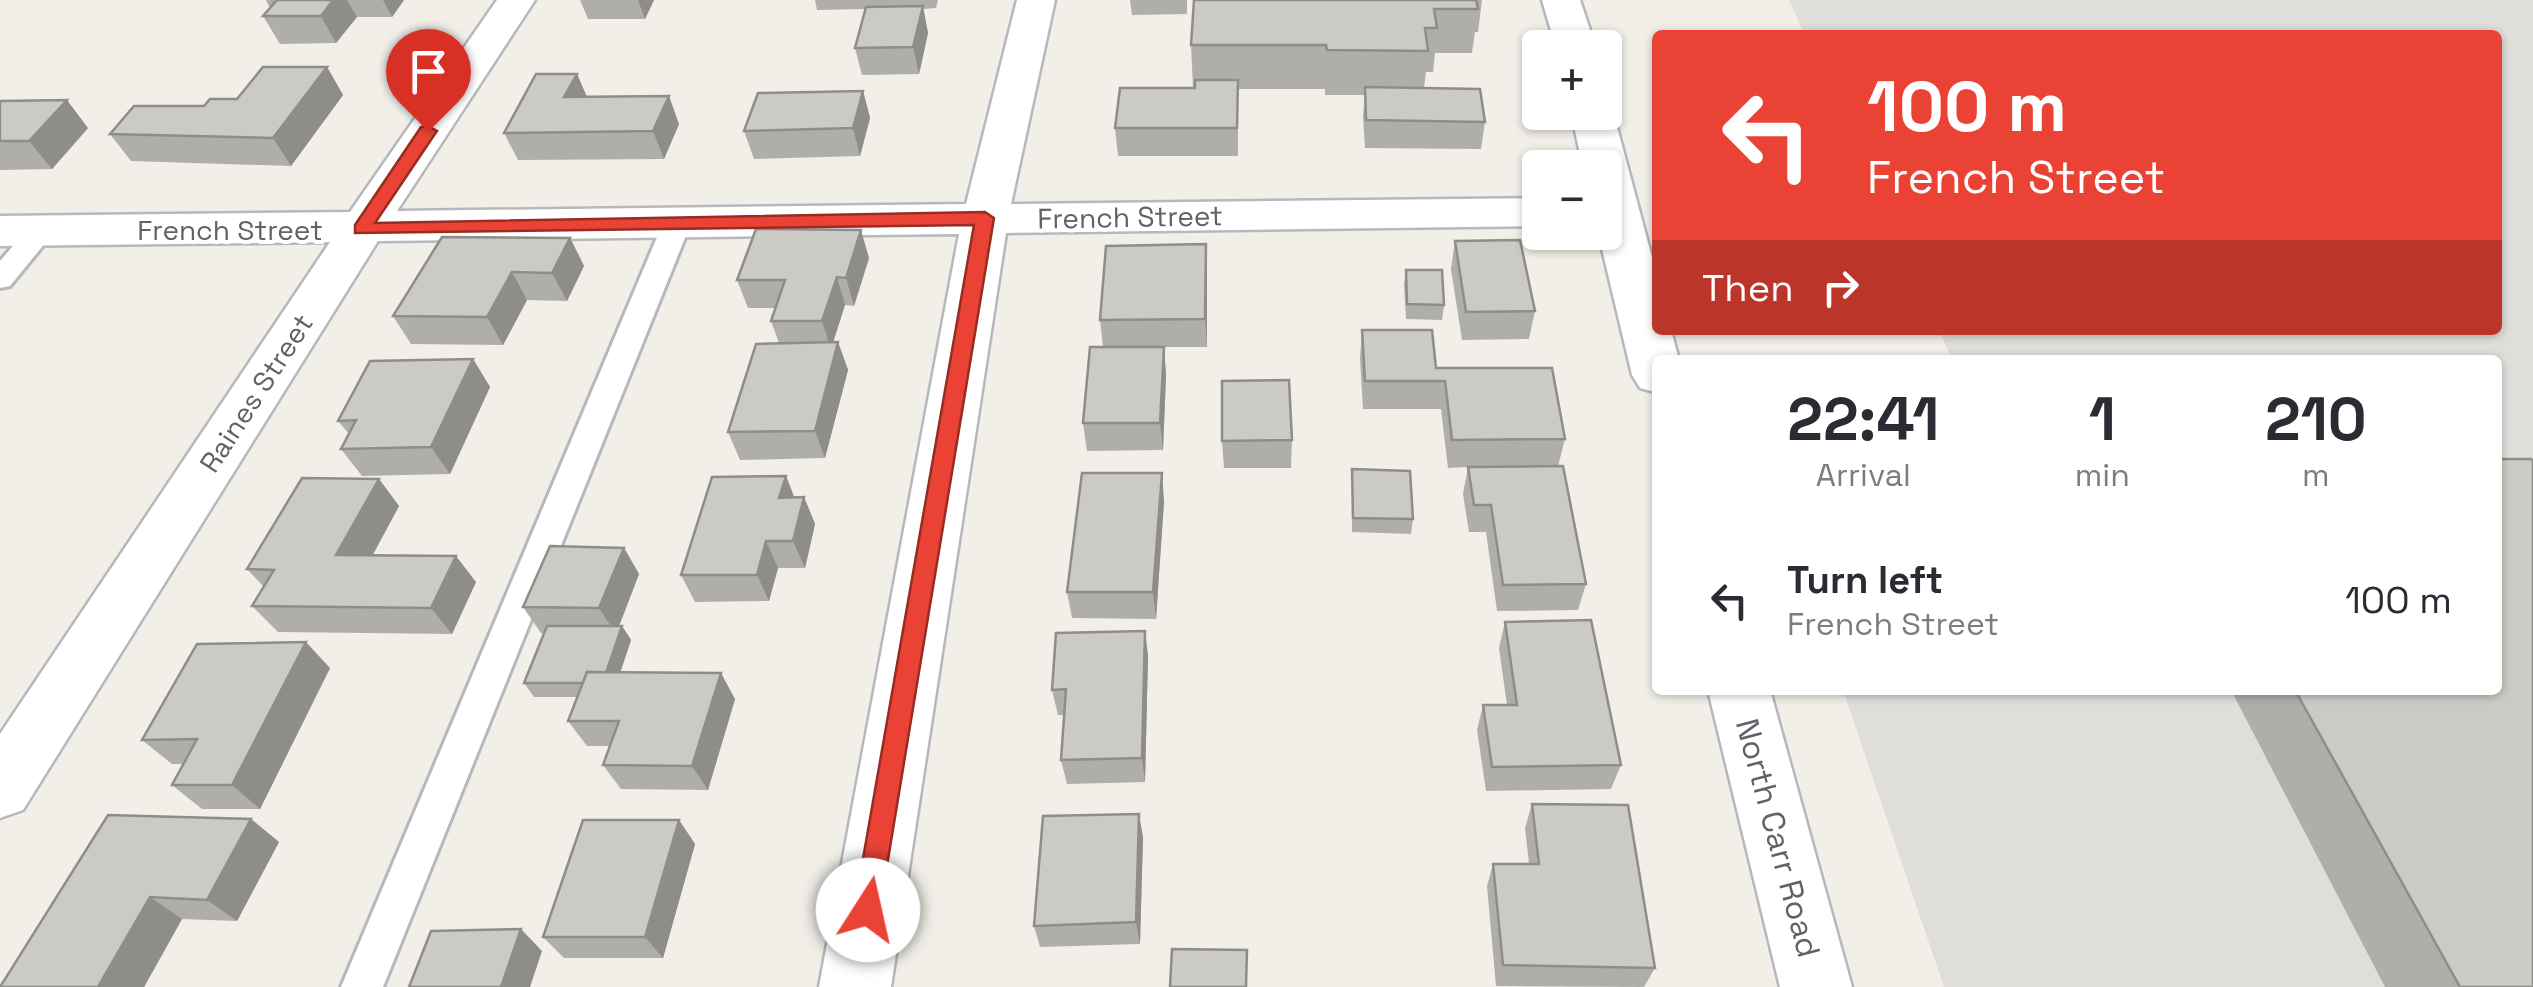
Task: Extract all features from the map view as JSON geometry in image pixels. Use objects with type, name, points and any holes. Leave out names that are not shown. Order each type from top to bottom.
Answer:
[{"type":"street","name":"Raines Street","points":[[0,790],[362,229],[516,0]]},
{"type":"street","points":[[855,987],[985,218],[1036,0]]},
{"type":"street","points":[[1561,0],[1570,30]]},
{"type":"street","name":"French Street","points":[[20,231],[1522,212]]},
{"type":"street","points":[[1622,245],[1652,355]]},
{"type":"street","name":"North Carr Road","points":[[1740,695],[1816,987]]},
{"type":"lane","points":[[362,987],[676,224]]},
{"type":"lane","points":[[0,280],[20,231]]},
{"type":"shaded area","points":[[1789,0],[2533,0],[2533,987],[1944,987],[1845,695],[2502,695],[2502,355],[1950,355],[1941,335],[2502,335],[2502,30],[1803,30]]},
{"type":"building","points":[[277,0],[333,0],[321,16],[263,16]]},
{"type":"building","points":[[1194,0],[1476,0],[1478,9],[1434,9],[1437,28],[1425,28],[1428,51],[1327,50],[1326,45],[1191,45]]},
{"type":"building","points":[[923,6],[913,47],[855,48],[866,7]]},
{"type":"building","points":[[263,67],[327,67],[273,138],[110,134],[134,106],[204,106],[210,99],[237,99]]},
{"type":"building","points":[[536,74],[577,74],[564,97],[669,96],[653,131],[504,133]]},
{"type":"building","points":[[1195,80],[1238,80],[1237,128],[1115,128],[1120,88],[1195,88]]},
{"type":"building","points":[[1365,87],[1480,89],[1485,122],[1366,120]]},
{"type":"building","points":[[863,91],[853,128],[744,131],[758,93]]},
{"type":"building","points":[[67,100],[29,141],[0,141],[0,101]]},
{"type":"building","points":[[756,229],[861,230],[846,278],[837,277],[822,321],[771,321],[785,280],[737,280]]},
{"type":"building","points":[[442,237],[570,238],[552,273],[512,272],[487,317],[393,316]]},
{"type":"building","points":[[1520,240],[1535,311],[1466,312],[1455,241]]},
{"type":"building","points":[[1206,244],[1205,319],[1100,320],[1106,246]]},
{"type":"building","points":[[1406,270],[1442,270],[1444,305],[1407,304]]},
{"type":"building","points":[[1362,330],[1432,330],[1436,368],[1552,368],[1565,439],[1452,440],[1445,381],[1365,381]]},
{"type":"building","points":[[838,342],[815,431],[728,432],[756,344]]},
{"type":"building","points":[[1090,347],[1164,347],[1160,423],[1083,423]]},
{"type":"building","points":[[473,359],[431,447],[341,449],[356,420],[338,421],[370,361]]},
{"type":"building","points":[[1289,380],[1292,440],[1222,441],[1222,381]]},
{"type":"building","points":[[2502,459],[2531,459],[2533,987],[2460,987],[2298,695],[2502,695]]},
{"type":"building","points":[[1563,466],[1586,584],[1503,585],[1491,505],[1474,505],[1468,467]]},
{"type":"building","points":[[1352,469],[1410,471],[1413,519],[1353,518]]},
{"type":"building","points":[[1082,473],[1162,473],[1153,592],[1067,592]]},
{"type":"building","points":[[786,476],[779,498],[804,497],[793,541],[766,541],[757,575],[681,575],[712,477]]},
{"type":"building","points":[[302,478],[379,479],[336,555],[456,556],[431,608],[252,606],[274,570],[247,569]]},
{"type":"building","points":[[550,546],[624,548],[599,608],[523,607]]},
{"type":"building","points":[[1591,620],[1621,765],[1492,767],[1483,705],[1517,705],[1505,622]]},
{"type":"building","points":[[547,626],[622,626],[606,673],[587,672],[583,683],[524,683]]},
{"type":"building","points":[[1145,631],[1142,758],[1061,760],[1066,689],[1052,690],[1056,633]]},
{"type":"building","points":[[306,642],[232,785],[172,785],[197,739],[142,740],[197,644]]},
{"type":"building","points":[[587,672],[721,673],[692,766],[603,765],[619,721],[568,721]]},
{"type":"building","points":[[1532,804],[1628,805],[1655,968],[1503,965],[1493,864],[1539,864]]},
{"type":"building","points":[[1139,814],[1136,922],[1034,926],[1043,816]]},
{"type":"building","points":[[108,815],[251,819],[207,900],[150,897],[98,987],[0,987]]},
{"type":"building","points":[[583,820],[679,820],[645,937],[543,937]]},
{"type":"building","points":[[521,929],[501,987],[409,987],[431,931]]},
{"type":"building","points":[[1172,949],[1247,950],[1246,987],[1170,987]]},
{"type":"route","points":[[428,131],[362,229],[985,218],[868,910]]}]
